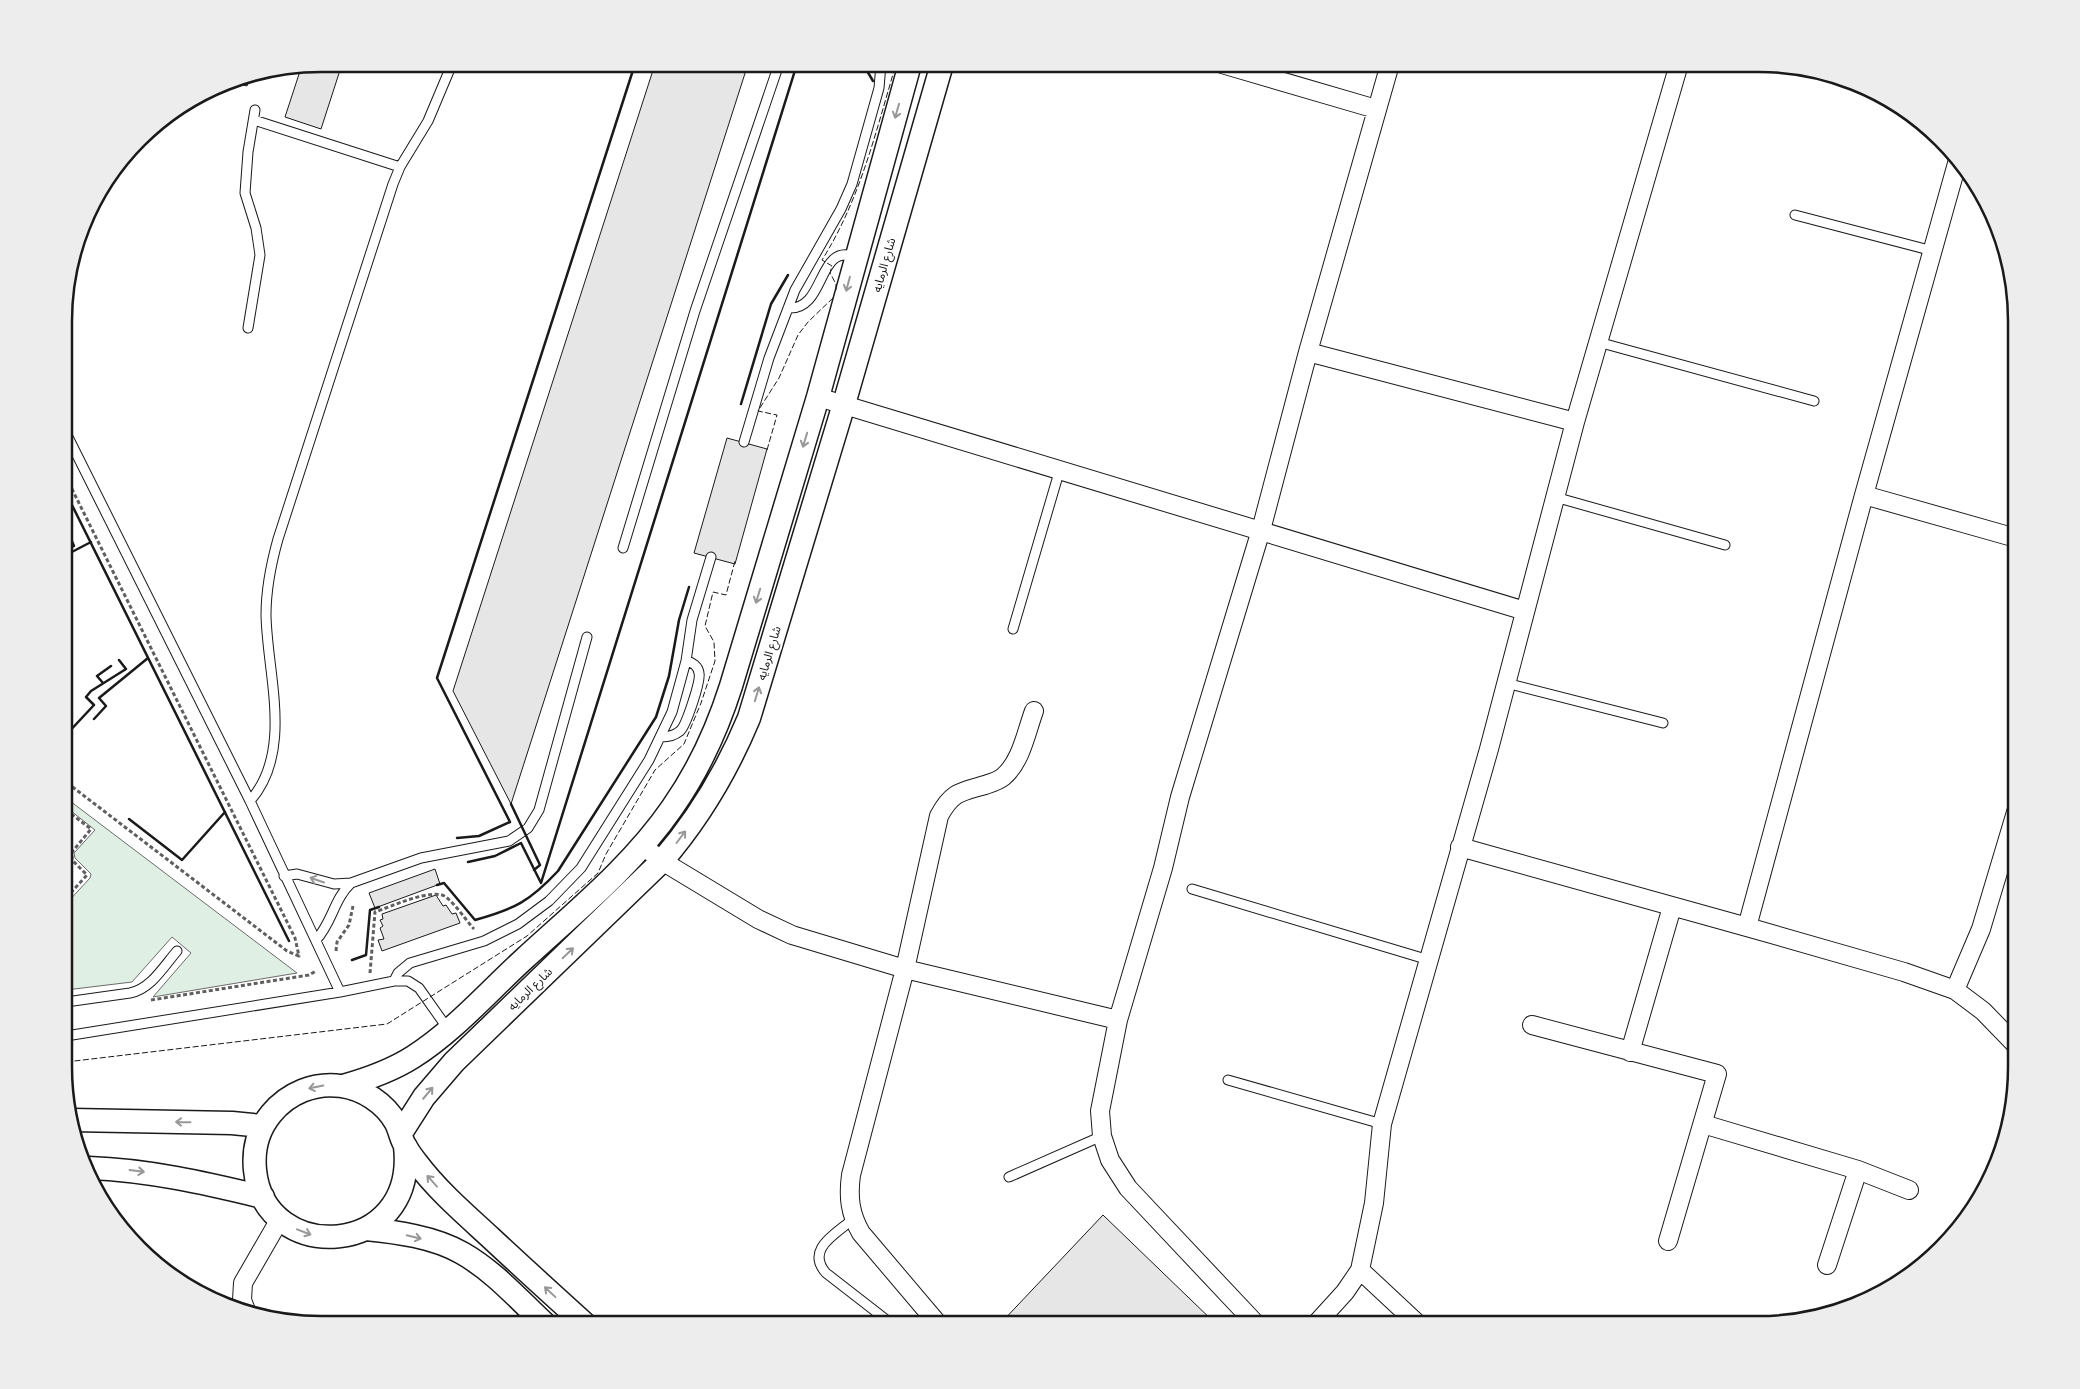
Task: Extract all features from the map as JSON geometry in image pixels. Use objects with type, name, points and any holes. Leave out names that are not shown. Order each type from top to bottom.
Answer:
[{"type":"street","name":"شارع الرمايه","points":[[343,1086],[380,1075],[398,1066],[448,1030],[643,846],[684,791],[715,730],[731,686],[818,397],[908,72]]},
{"type":"street","name":"شارع الرمايه","points":[[403,1139],[424,1097],[454,1062],[662,861],[692,824],[718,783],[749,718],[844,404],[940,72]]},
{"type":"street","points":[[1249,72],[1376,109]]},
{"type":"street","points":[[1249,1316],[1128,1188],[1110,1160],[1102,1136],[1100,1111],[1118,1020],[1163,868],[1180,797],[1261,530],[1308,352],[1388,72]]},
{"type":"street","points":[[1323,1316],[1345,1292],[1360,1270],[1374,1203],[1382,1124],[1506,683],[1575,422],[1677,72]]},
{"type":"street","points":[[1747,927],[1864,495],[1955,169]]},
{"type":"street","points":[[1308,352],[1575,422]]},
{"type":"street","points":[[818,397],[1525,611]]},
{"type":"street","points":[[1864,495],[2008,536]]},
{"type":"street","points":[[927,1316],[868,1242],[853,1219],[850,1203],[851,1175],[905,969],[939,816],[947,801],[960,792],[1001,779],[1011,769],[1017,758],[1034,711]]},
{"type":"street","points":[[1955,990],[1981,929],[2008,839]]},
{"type":"street","points":[[643,846],[662,861],[758,919],[792,935],[905,969],[1118,1020]]},
{"type":"street","points":[[1460,847],[1904,972],[1955,990],[1983,1011],[2008,1037]]},
{"type":"street","points":[[1630,1052],[1672,907]]},
{"type":"street","points":[[1532,1025],[1717,1074],[1668,1241]]},
{"type":"street","points":[[403,1139],[406,1160],[402,1188],[387,1212],[366,1229],[341,1237],[321,1237],[302,1232],[280,1218],[263,1197],[255,1174],[256,1144],[262,1126],[276,1107],[296,1093],[319,1086],[343,1086],[356,1089],[378,1102],[387,1111],[428,1177],[447,1197],[576,1316]]},
{"type":"street","points":[[78,1120],[232,1122],[262,1126]]},
{"type":"street","points":[[1703,1124],[1858,1170],[1909,1190]]},
{"type":"street","points":[[93,1168],[130,1170],[165,1175],[263,1197]]},
{"type":"street","points":[[1827,1265],[1858,1170]]},
{"type":"street","points":[[243,1304],[243,1283],[280,1218]]},
{"type":"street","points":[[366,1229],[413,1236],[460,1252],[498,1280],[536,1316]]},
{"type":"street","points":[[1360,1270],[1409,1316]]},
{"type":"lane","points":[[250,800],[266,775],[274,731],[275,701],[266,614],[268,585],[273,557],[400,167],[428,121],[449,72]]},
{"type":"lane","points":[[623,548],[695,311],[776,72]]},
{"type":"lane","points":[[744,442],[769,358],[794,290],[842,209],[852,184],[879,88],[880,72]]},
{"type":"lane","points":[[248,328],[260,254],[256,228],[245,193],[248,152],[255,110]]},
{"type":"lane","points":[[254,120],[400,167]]},
{"type":"lane","points":[[1795,215],[1933,251]]},
{"type":"lane","points":[[788,308],[798,308],[808,303],[832,260],[841,256],[855,258]]},
{"type":"lane","points":[[1598,342],[1814,401]]},
{"type":"lane","points":[[72,445],[250,800],[340,992]]},
{"type":"lane","points":[[1013,629],[1060,469]]},
{"type":"lane","points":[[1554,497],[1725,545]]},
{"type":"lane","points":[[394,981],[398,973],[410,963],[484,941],[534,913],[566,885],[593,849],[662,737],[675,704],[686,661],[692,620],[711,557]]},
{"type":"lane","points":[[284,876],[297,874],[334,884],[351,883],[421,858],[503,843],[519,836],[528,828],[540,810],[587,637]]},
{"type":"lane","points":[[662,737],[673,735],[683,728],[700,679],[698,669],[691,662],[686,661]]},
{"type":"lane","points":[[1506,683],[1663,723]]},
{"type":"lane","points":[[316,940],[325,928],[339,897],[351,883]]},
{"type":"lane","points":[[1192,889],[1429,960]]},
{"type":"lane","points":[[72,1001],[140,990],[149,984],[177,951]]},
{"type":"lane","points":[[72,1035],[340,992],[394,981],[408,981],[418,988],[448,1030]]},
{"type":"lane","points":[[1228,1080],[1382,1124]]},
{"type":"lane","points":[[1010,1177],[1102,1136]]},
{"type":"lane","points":[[853,1219],[819,1250],[818,1265],[881,1316]]},
{"type":"path","points":[[72,489],[295,938],[299,956],[287,951],[72,787]]},
{"type":"path","points":[[72,852],[91,829],[73,815]]},
{"type":"path","points":[[72,860],[87,875],[72,891]]},
{"type":"path","points":[[369,987],[375,912],[431,893],[439,893],[446,897],[484,941]]},
{"type":"path","points":[[144,1001],[309,976],[335,959],[337,942],[348,925],[355,900]]},
{"type":"green space","points":[[72,803],[297,973],[153,997],[191,953],[172,937],[132,982],[72,989],[72,898],[90,878],[91,874],[75,858],[74,853],[95,830],[72,812]]},
{"type":"building","points":[[339,72],[321,129],[285,117],[299,74]]},
{"type":"building","points":[[652,72],[745,72],[511,804],[453,691]]},
{"type":"building","points":[[727,438],[767,449],[735,564],[694,553]]},
{"type":"building","points":[[435,869],[440,884],[375,908],[369,893]]},
{"type":"building","points":[[436,895],[443,906],[446,905],[452,914],[456,913],[460,923],[382,951],[378,940],[384,939],[380,928],[383,926],[380,920],[383,919],[382,914]]},
{"type":"building","points":[[1103,1215],[1208,1316],[1008,1316]]},
{"type":"fence","points":[[836,290],[836,284],[830,273],[832,266],[822,260],[847,213],[857,189],[874,140],[894,72]]},
{"type":"fence","points":[[767,450],[777,415],[758,411],[779,378],[798,335],[808,322],[834,297]]},
{"type":"fence","points":[[72,1061],[387,1024],[527,936],[598,873],[606,854],[655,770],[684,744],[701,703],[715,661],[714,642],[705,626],[713,592],[726,595],[735,561]]},
{"type":"wall","points":[[457,838],[479,836],[510,822],[437,678],[632,72]]},
{"type":"wall","points":[[468,862],[495,856],[521,843],[541,883],[794,72]]},
{"type":"wall","points":[[868,72],[873,81]]},
{"type":"wall","points":[[741,404],[771,304],[788,275]]},
{"type":"wall","points":[[72,505],[289,941]]},
{"type":"wall","points":[[72,541],[74,546],[72,547]]},
{"type":"wall","points":[[72,552],[91,542]]},
{"type":"wall","points":[[437,885],[444,883],[475,920],[501,912],[521,903],[539,890],[558,871],[656,717],[669,676],[679,620],[689,587]]},
{"type":"wall","points":[[94,719],[106,706],[99,698],[148,658]]},
{"type":"wall","points":[[72,729],[94,705],[86,697],[91,691],[126,669],[119,660]]},
{"type":"wall","points":[[103,683],[97,676],[111,666]]},
{"type":"wall","points":[[511,804],[540,865],[534,870]]},
{"type":"wall","points":[[129,819],[182,860],[225,812]]},
{"type":"wall","points":[[352,960],[366,955],[370,910],[379,907]]}]
